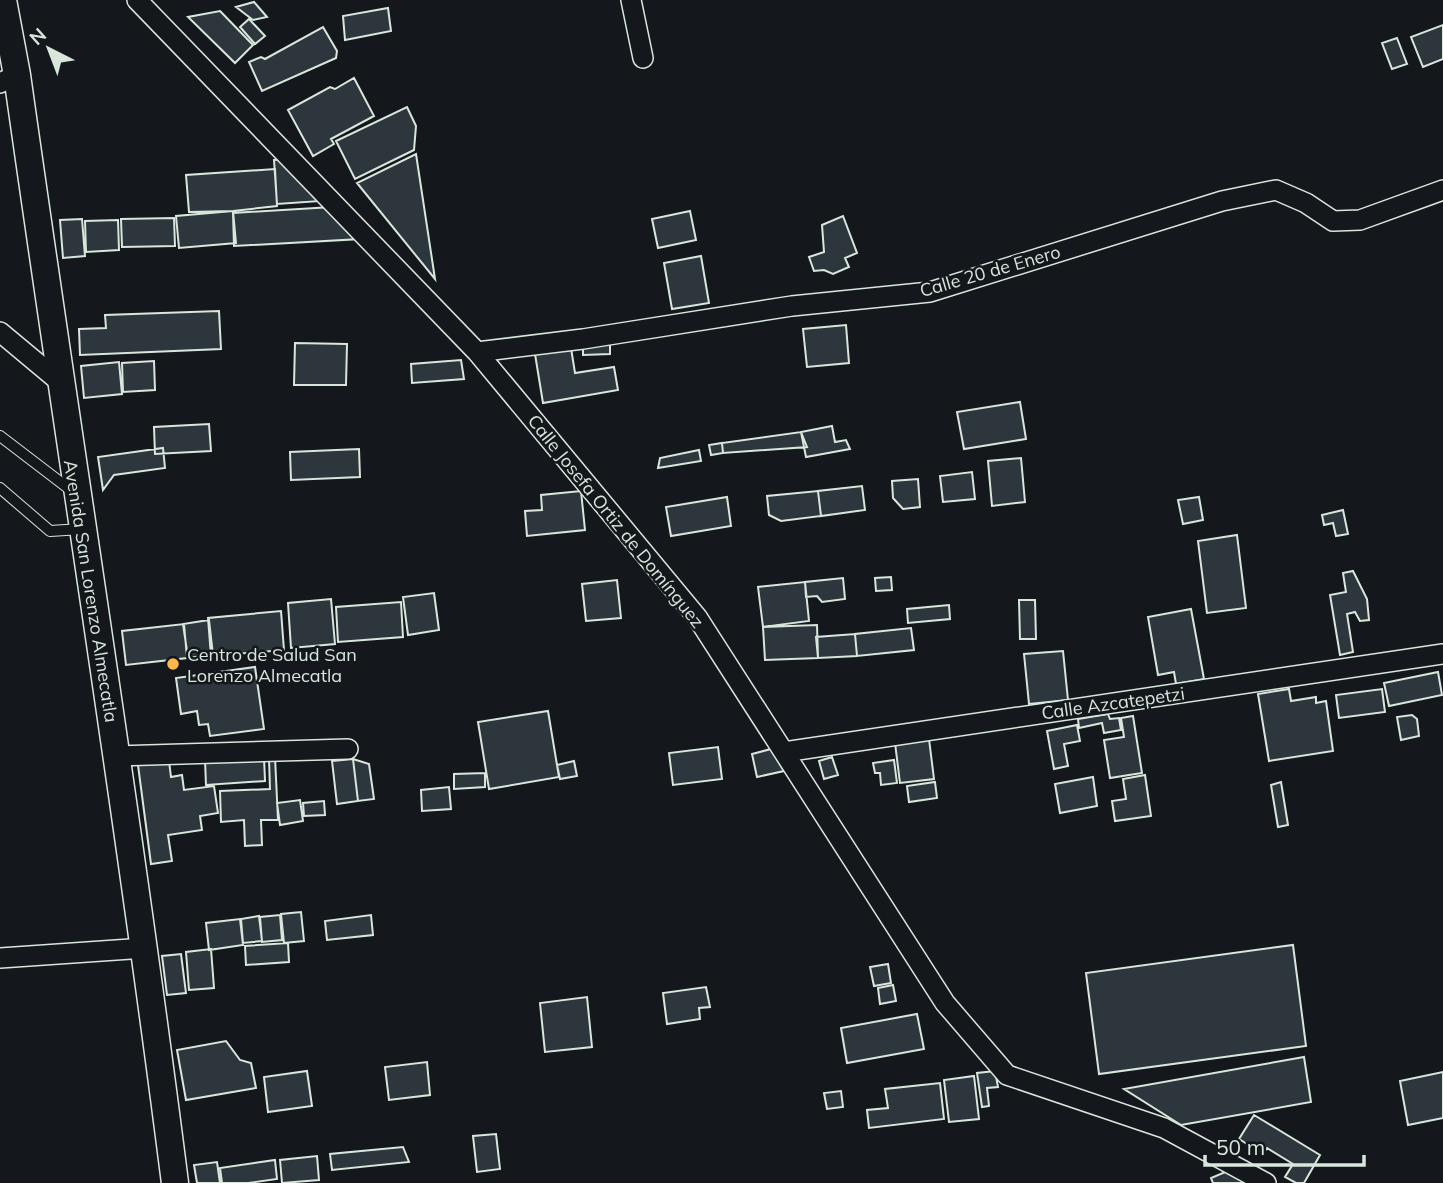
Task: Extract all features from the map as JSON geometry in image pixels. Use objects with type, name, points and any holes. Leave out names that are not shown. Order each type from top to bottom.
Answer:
[{"type":"main road","name":"Avenida San Lorenzo Almecatla","points":[[3,0],[8,79],[60,382],[145,948],[176,1183]]},
{"type":"street","name":"Calle Josefa Ortiz de Domínguez","points":[[136,0],[477,352],[697,617],[945,1003],[1007,1074],[1164,1128],[1265,1183]]},
{"type":"street","points":[[631,0],[643,58]]},
{"type":"street","name":"Calle 20 de Enero","points":[[477,352],[596,337],[792,306],[930,292],[1222,201],[1276,190],[1306,203],[1333,221],[1360,220],[1443,190]]},
{"type":"street","points":[[0,332],[60,382]]},
{"type":"street","name":"Calle Azcatepetzi","points":[[784,752],[1443,654]]},
{"type":"street","points":[[116,757],[348,750]]},
{"type":"street","points":[[0,958],[145,948]]},
{"type":"lane","points":[[0,436],[77,494]]},
{"type":"lane","points":[[0,488],[50,531],[82,529]]},
{"type":"building","points":[[254,2],[267,17],[253,20],[236,7]]},
{"type":"building","points":[[388,8],[391,31],[345,40],[343,16]]},
{"type":"building","points":[[220,11],[253,45],[235,63],[188,17]]},
{"type":"building","points":[[249,19],[265,36],[255,44],[240,27]]},
{"type":"building","points":[[1443,25],[1443,59],[1423,67],[1411,37]]},
{"type":"building","points":[[323,27],[337,51],[336,58],[262,91],[249,62],[261,57],[265,59]]},
{"type":"building","points":[[1397,38],[1407,64],[1392,69],[1382,43]]},
{"type":"building","points":[[354,78],[374,116],[331,139],[334,144],[313,156],[288,110],[330,87],[335,89]]},
{"type":"building","points":[[407,107],[416,126],[414,150],[355,179],[336,141]]},
{"type":"building","points":[[416,154],[435,279],[357,183]]},
{"type":"building","points":[[285,159],[321,201],[277,204],[274,160]]},
{"type":"building","points":[[275,169],[277,206],[189,212],[186,175]]},
{"type":"building","points":[[332,207],[360,239],[234,246],[233,213]]},
{"type":"building","points":[[233,211],[236,243],[179,248],[176,216]]},
{"type":"building","points":[[690,211],[696,240],[658,248],[652,219]]},
{"type":"building","points":[[843,216],[857,253],[845,258],[849,267],[833,274],[824,270],[814,271],[809,257],[824,252],[822,225]]},
{"type":"building","points":[[174,218],[175,246],[122,247],[121,219]]},
{"type":"building","points":[[82,219],[85,256],[63,258],[60,220]]},
{"type":"building","points":[[118,220],[119,250],[86,252],[85,221]]},
{"type":"building","points":[[701,256],[709,303],[672,309],[664,263]]},
{"type":"building","points":[[219,311],[221,349],[80,355],[79,329],[106,328],[105,315]]},
{"type":"building","points":[[846,325],[849,363],[807,367],[803,329]]},
{"type":"building","points":[[610,338],[610,354],[583,355],[583,339]]},
{"type":"building","points":[[295,343],[347,344],[346,385],[294,385]]},
{"type":"building","points":[[571,348],[575,373],[614,367],[618,390],[543,403],[535,354]]},
{"type":"building","points":[[461,360],[464,379],[412,383],[411,364]]},
{"type":"building","points":[[154,361],[155,390],[123,392],[122,363]]},
{"type":"building","points":[[119,362],[122,394],[84,398],[81,366]]},
{"type":"building","points":[[1020,402],[1026,439],[964,449],[957,412]]},
{"type":"building","points":[[209,424],[211,451],[155,454],[154,427]]},
{"type":"building","points":[[832,426],[835,442],[846,440],[850,449],[806,457],[801,432]]},
{"type":"building","points":[[801,432],[807,447],[723,453],[722,443]]},
{"type":"building","points":[[722,443],[723,453],[711,455],[709,445]]},
{"type":"building","points":[[163,448],[165,468],[114,475],[103,490],[98,457]]},
{"type":"building","points":[[359,449],[360,477],[291,480],[290,452]]},
{"type":"building","points":[[699,450],[701,461],[658,468],[660,458]]},
{"type":"building","points":[[1021,458],[1025,502],[992,506],[988,461]]},
{"type":"building","points":[[972,472],[975,499],[943,502],[940,476]]},
{"type":"building","points":[[918,479],[920,507],[903,509],[893,498],[892,481]]},
{"type":"building","points":[[862,486],[865,510],[821,516],[818,491]]},
{"type":"building","points":[[581,491],[585,530],[527,536],[525,511],[542,510],[541,495]]},
{"type":"building","points":[[818,491],[821,516],[781,521],[769,515],[767,496]]},
{"type":"building","points":[[727,497],[731,526],[671,536],[666,507]]},
{"type":"building","points":[[1199,497],[1203,520],[1183,524],[1178,500]]},
{"type":"building","points":[[1343,510],[1348,534],[1336,536],[1333,523],[1324,525],[1322,515]]},
{"type":"building","points":[[1237,535],[1246,608],[1207,613],[1198,541]]},
{"type":"building","points":[[1353,571],[1367,599],[1369,620],[1360,621],[1355,612],[1347,614],[1353,652],[1340,655],[1330,595],[1346,592],[1343,573]]},
{"type":"building","points":[[891,577],[892,590],[876,591],[875,578]]},
{"type":"building","points":[[843,578],[845,599],[822,602],[817,596],[806,597],[805,582]]},
{"type":"building","points":[[617,580],[621,618],[586,621],[582,584]]},
{"type":"building","points":[[805,582],[809,621],[763,627],[758,587]]},
{"type":"building","points":[[434,593],[439,630],[408,635],[403,597]]},
{"type":"building","points":[[331,599],[335,644],[291,648],[288,603]]},
{"type":"building","points":[[1019,600],[1035,600],[1036,639],[1020,639]]},
{"type":"building","points":[[401,602],[403,637],[338,642],[336,607]]},
{"type":"building","points":[[949,605],[950,619],[908,623],[907,609]]},
{"type":"building","points":[[1191,609],[1204,679],[1176,684],[1174,672],[1158,675],[1148,617]]},
{"type":"building","points":[[281,611],[284,650],[211,656],[208,618]]},
{"type":"building","points":[[209,620],[213,655],[188,658],[183,624]]},
{"type":"building","points":[[184,624],[187,658],[126,665],[122,631]]},
{"type":"building","points":[[817,625],[818,658],[765,660],[763,627]]},
{"type":"building","points":[[911,628],[914,650],[857,656],[855,634]]},
{"type":"building","points":[[855,634],[857,656],[818,658],[816,637]]},
{"type":"building","points":[[1063,651],[1068,700],[1029,704],[1024,654]]},
{"type":"building","points":[[255,667],[264,729],[210,736],[208,724],[199,725],[197,711],[181,714],[176,678]]},
{"type":"building","points":[[1438,672],[1442,695],[1389,706],[1384,683]]},
{"type":"building","points":[[1289,689],[1291,701],[1316,697],[1316,703],[1326,701],[1333,751],[1269,761],[1258,694]]},
{"type":"building","points":[[1382,689],[1385,712],[1339,718],[1336,695]]},
{"type":"building","points":[[548,711],[559,777],[489,789],[478,722]]},
{"type":"building","points":[[1108,714],[1110,719],[1119,718],[1121,730],[1104,733],[1102,723],[1079,728],[1078,719]]},
{"type":"building","points":[[1412,715],[1417,719],[1419,736],[1401,740],[1397,717]]},
{"type":"building","points":[[1133,716],[1142,773],[1110,778],[1104,740],[1124,737],[1121,718]]},
{"type":"building","points":[[1077,725],[1080,741],[1064,744],[1068,766],[1054,769],[1047,731]]},
{"type":"building","points":[[929,739],[934,779],[900,783],[895,743]]},
{"type":"building","points":[[718,747],[722,779],[673,785],[669,753]]},
{"type":"building","points":[[771,749],[784,771],[757,777],[752,754]]},
{"type":"building","points":[[264,757],[265,781],[206,785],[205,760]]},
{"type":"building","points":[[275,757],[278,820],[261,820],[262,845],[245,846],[244,820],[221,822],[220,791],[270,789],[269,759]]},
{"type":"building","points":[[832,757],[838,775],[824,779],[819,761]]},
{"type":"building","points":[[353,759],[358,801],[337,804],[332,761]]},
{"type":"building","points":[[353,759],[369,764],[374,799],[358,801]]},
{"type":"building","points":[[894,760],[897,783],[881,785],[880,773],[875,773],[873,763]]},
{"type":"building","points":[[169,761],[171,777],[182,775],[184,790],[214,786],[218,813],[200,816],[202,830],[168,835],[172,861],[151,864],[138,765]]},
{"type":"building","points":[[574,761],[577,776],[560,779],[557,765]]},
{"type":"building","points":[[485,773],[485,787],[454,789],[454,774]]},
{"type":"building","points":[[1145,775],[1151,816],[1115,821],[1112,801],[1126,799],[1123,779]]},
{"type":"building","points":[[1093,777],[1097,806],[1060,813],[1055,784]]},
{"type":"building","points":[[935,782],[937,798],[909,802],[907,786]]},
{"type":"building","points":[[1281,782],[1288,825],[1278,827],[1271,785]]},
{"type":"building","points":[[449,787],[451,809],[422,811],[421,790]]},
{"type":"building","points":[[300,800],[303,821],[280,825],[277,803]]},
{"type":"building","points":[[324,801],[325,815],[304,816],[303,803]]},
{"type":"building","points":[[301,912],[304,941],[284,943],[281,914]]},
{"type":"building","points":[[280,915],[282,940],[262,942],[260,917]]},
{"type":"building","points":[[371,915],[373,935],[327,940],[325,921]]},
{"type":"building","points":[[259,916],[262,941],[243,943],[241,919]]},
{"type":"building","points":[[240,919],[243,945],[209,950],[206,923]]},
{"type":"building","points":[[288,943],[289,962],[246,965],[245,946]]},
{"type":"building","points":[[1293,945],[1306,1046],[1099,1074],[1086,973]]},
{"type":"building","points":[[211,949],[214,988],[189,990],[186,952]]},
{"type":"building","points":[[181,954],[186,993],[167,995],[162,956]]},
{"type":"building","points":[[888,964],[891,983],[874,986],[870,967]]},
{"type":"building","points":[[893,985],[896,1001],[880,1004],[878,988]]},
{"type":"building","points":[[706,987],[710,1007],[699,1008],[700,1019],[667,1024],[663,993]]},
{"type":"building","points":[[587,997],[592,1047],[545,1052],[540,1003]]},
{"type":"building","points":[[917,1014],[924,1049],[847,1063],[841,1028]]},
{"type":"building","points":[[226,1041],[240,1060],[251,1063],[256,1088],[186,1100],[177,1050]]},
{"type":"building","points":[[1304,1057],[1311,1102],[1181,1125],[1124,1089]]},
{"type":"building","points":[[427,1062],[430,1095],[389,1100],[385,1067]]},
{"type":"building","points":[[307,1071],[312,1106],[268,1112],[264,1077]]},
{"type":"building","points":[[995,1071],[998,1087],[987,1088],[989,1106],[982,1107],[977,1073]]},
{"type":"building","points":[[1443,1072],[1443,1118],[1408,1125],[1400,1081]]},
{"type":"building","points":[[974,1076],[979,1119],[949,1122],[944,1080]]},
{"type":"building","points":[[940,1083],[944,1119],[869,1128],[867,1110],[888,1108],[885,1089]]},
{"type":"building","points":[[841,1091],[843,1107],[827,1109],[824,1093]]},
{"type":"building","points":[[1254,1115],[1320,1155],[1304,1183],[1296,1183],[1285,1177],[1293,1164],[1267,1148],[1263,1154],[1239,1139]]},
{"type":"building","points":[[496,1134],[500,1169],[477,1172],[473,1136]]},
{"type":"building","points":[[403,1147],[409,1162],[332,1170],[330,1154]]},
{"type":"building","points":[[317,1156],[319,1180],[282,1183],[280,1160]]},
{"type":"building","points":[[275,1160],[277,1179],[222,1183],[220,1168]]},
{"type":"building","points":[[217,1162],[220,1183],[197,1183],[194,1165]]},
{"type":"building","points":[[1237,1167],[1243,1183],[1213,1183],[1211,1178]]},
{"type":"place","name":"Centro de Salud San Lorenzo Almecatla","points":[[173,664]]}]
